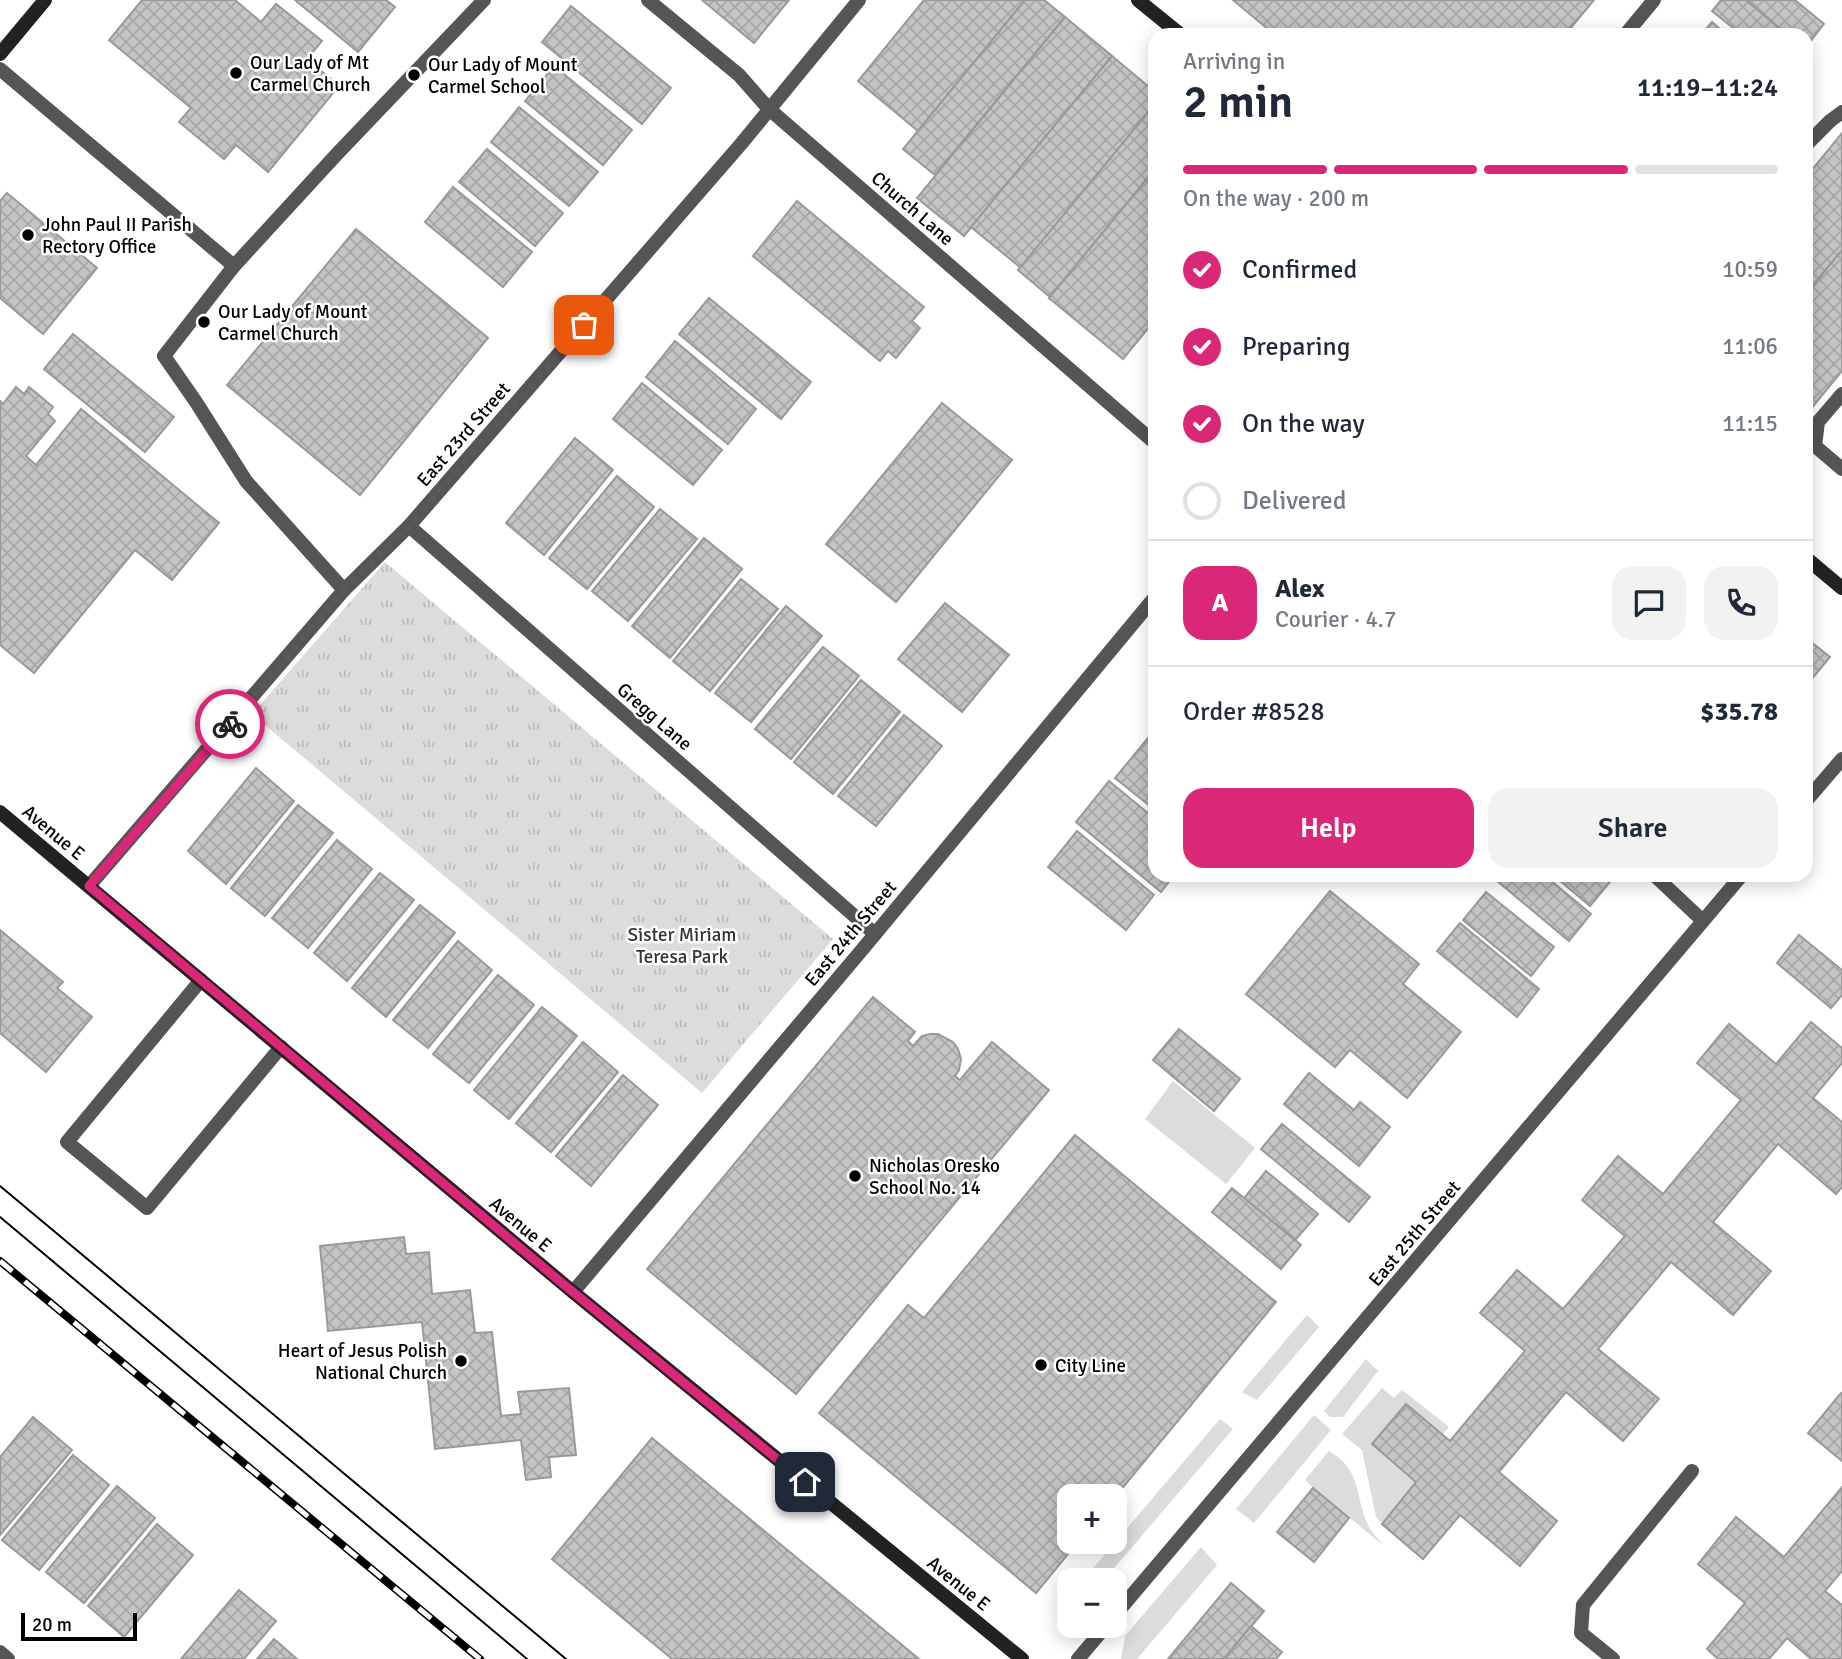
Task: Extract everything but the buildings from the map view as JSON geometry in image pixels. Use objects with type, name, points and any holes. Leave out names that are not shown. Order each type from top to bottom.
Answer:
[{"type":"main road","points":[[0,54],[45,0]]},
{"type":"main road","points":[[1138,0],[1172,28]]},
{"type":"main road","points":[[1813,564],[1842,588]]},
{"type":"main road","name":"Avenue E","points":[[0,812],[573,1293],[1022,1659]]},
{"type":"street","points":[[344,590],[246,481],[164,356],[234,266],[484,0]]},
{"type":"street","name":"Church Lane","points":[[648,0],[739,75],[769,109],[1148,437]]},
{"type":"street","name":"East 23rd Street","points":[[89,886],[344,590],[409,526],[741,144],[859,0]]},
{"type":"street","points":[[1631,28],[1654,0]]},
{"type":"street","points":[[0,69],[234,266]]},
{"type":"street","points":[[1813,138],[1842,113]]},
{"type":"street","points":[[1842,394],[1818,422],[1815,446],[1842,470]]},
{"type":"street","name":"Gregg Lane","points":[[409,526],[875,934]]},
{"type":"street","name":"East 24th Street","points":[[573,1293],[1148,605]]},
{"type":"street","points":[[1813,793],[1842,759]]},
{"type":"street","points":[[1661,882],[1703,921]]},
{"type":"street","name":"East 25th Street","points":[[1127,1601],[1736,882]]},
{"type":"street","points":[[201,980],[67,1142],[147,1208],[281,1047]]},
{"type":"street","points":[[1613,1659],[1581,1633],[1583,1605],[1692,1471]]},
{"type":"street","points":[[1078,1659],[1096,1638]]},
{"type":"street","points":[[0,1652],[8,1659]]},
{"type":"green space","name":"Sister Miriam Teresa Park","points":[[385,562],[833,939],[702,1093],[252,714]]},
{"type":"green space","points":[[1173,1081],[1255,1148],[1226,1184],[1145,1119]]},
{"type":"green space","points":[[1307,1315],[1319,1327],[1257,1400],[1242,1392]]},
{"type":"green space","points":[[1366,1359],[1378,1371],[1343,1417],[1330,1417],[1324,1411]]},
{"type":"green space","points":[[1382,1388],[1394,1398],[1402,1390],[1449,1427],[1442,1435],[1372,1444],[1416,1482],[1382,1524],[1376,1517],[1362,1450],[1342,1434]]},
{"type":"green space","points":[[1314,1415],[1331,1430],[1254,1523],[1236,1509]]},
{"type":"green space","points":[[1220,1419],[1233,1429],[1127,1553],[1127,1528]]},
{"type":"green space","points":[[1329,1451],[1347,1466],[1352,1474],[1367,1523],[1383,1545],[1305,1480]]},
{"type":"green space","points":[[1201,1547],[1217,1565],[1137,1659],[1121,1659],[1127,1634]]},
{"type":"green space","points":[[1105,1554],[1126,1554],[1114,1568],[1093,1568]]},
{"type":"tram line","points":[[0,1186],[566,1659]]},
{"type":"tram line","points":[[0,1217],[527,1659]]},
{"type":"railway","points":[[0,1261],[480,1659]]},
{"type":"way so far","points":[[230,724],[344,590],[409,526],[584,325]]},
{"type":"place","name":"Our Lady of Mt Carmel Church","points":[[236,73]]},
{"type":"place","name":"Our Lady of Mount Carmel School","points":[[414,75]]},
{"type":"place","name":"John Paul II Parish Rectory Office","points":[[28,235]]},
{"type":"place","name":"Our Lady of Mount Carmel Church","points":[[204,322]]},
{"type":"place","name":"Nicholas Oresko School No. 14","points":[[855,1176]]},
{"type":"place","name":"Heart of Jesus Polish National Church","points":[[461,1361]]},
{"type":"place","name":"City Line","points":[[1041,1365]]},
{"type":"route","points":[[230,724],[89,886],[562,1283],[805,1482]]}]
